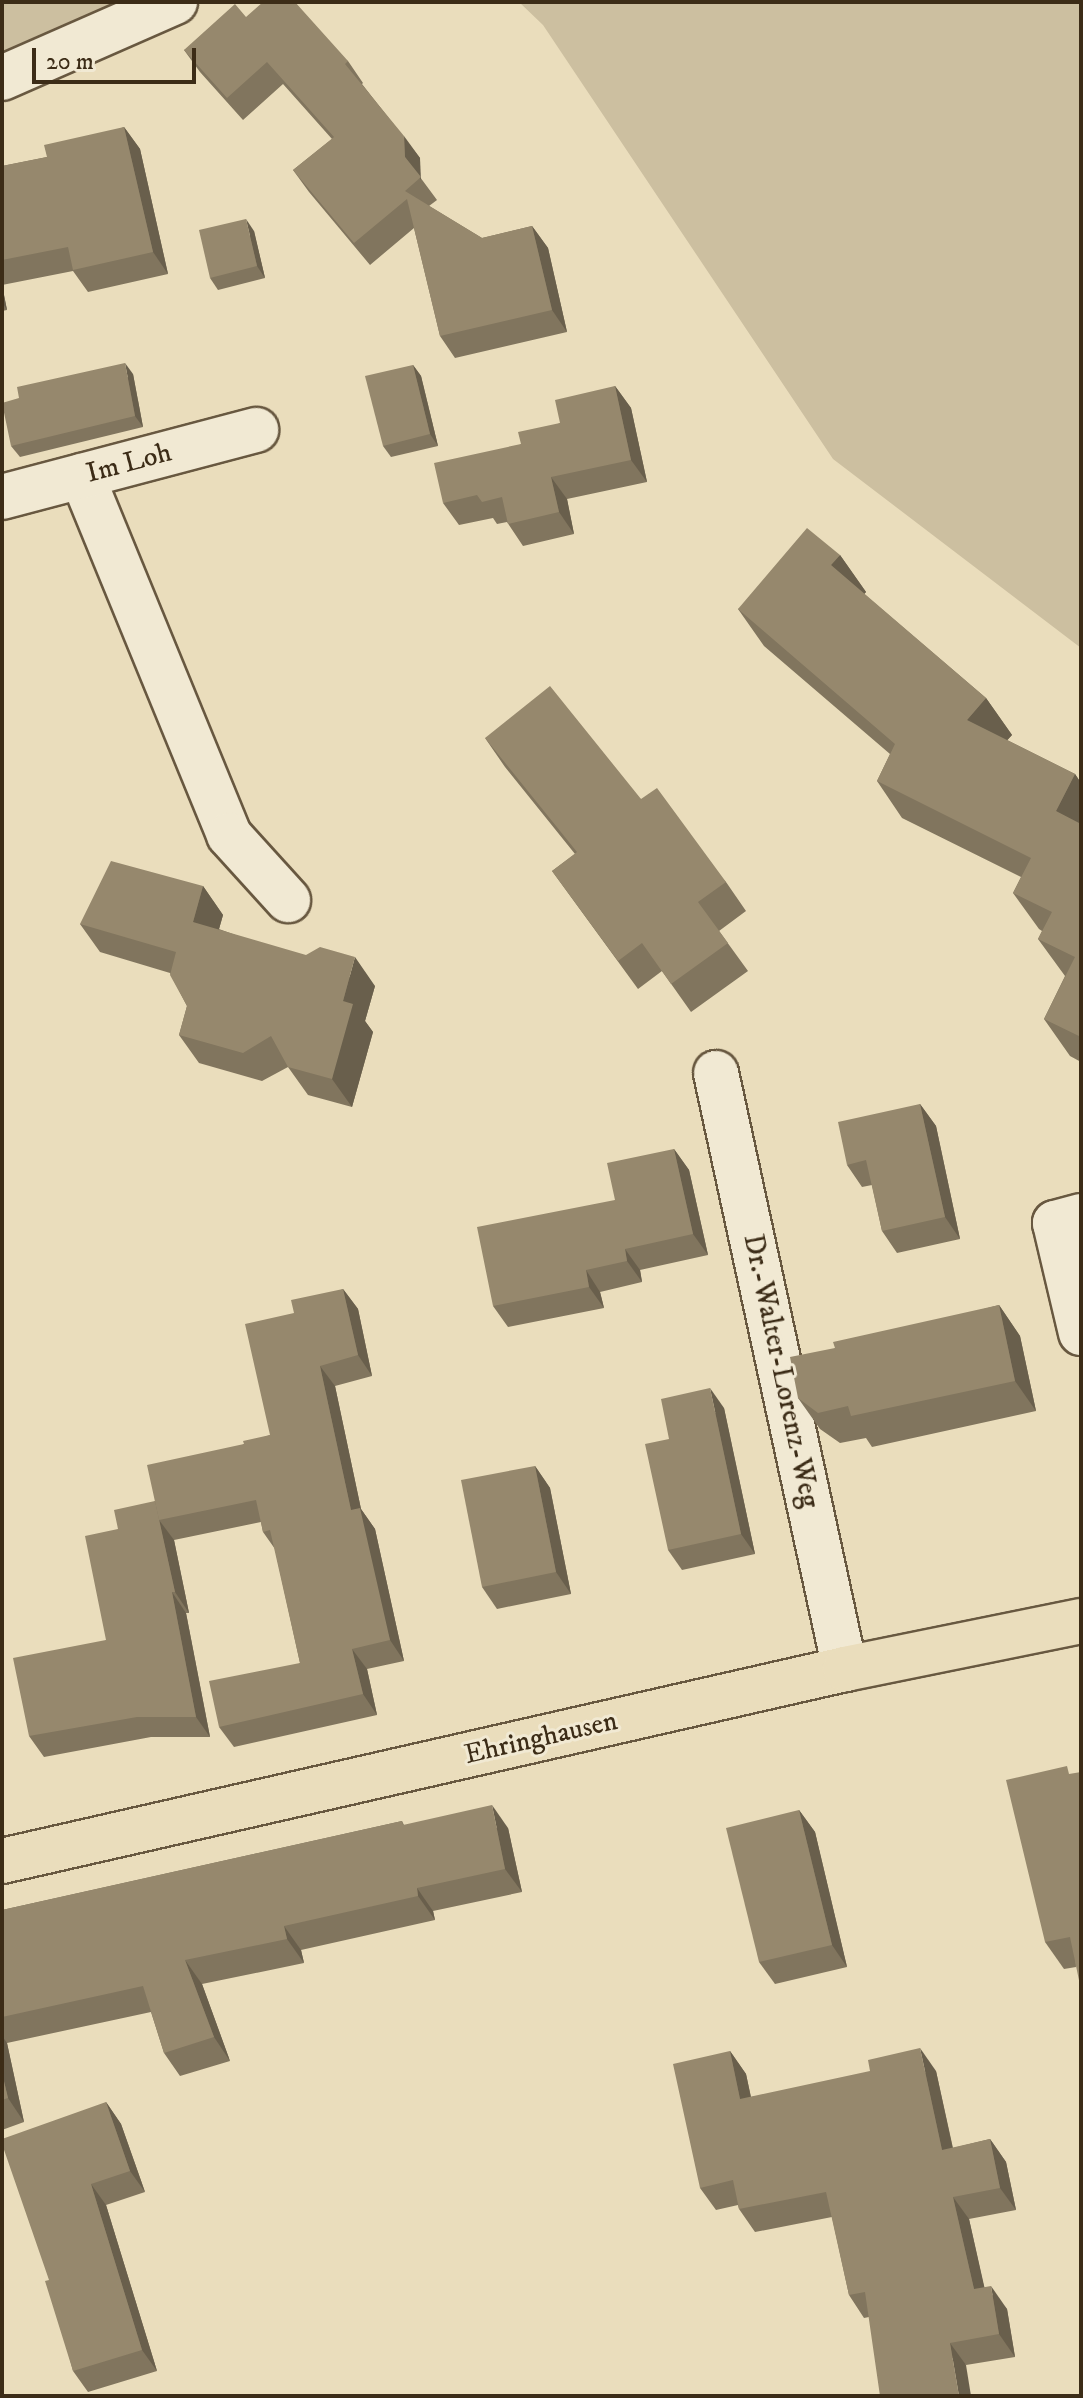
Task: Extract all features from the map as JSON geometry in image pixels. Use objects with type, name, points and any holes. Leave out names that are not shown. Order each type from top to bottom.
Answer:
[{"type":"main road","name":"Ehringhausen","points":[[2,1861],[845,1669],[1081,1621]]},
{"type":"street","points":[[2,78],[175,2]]},
{"type":"street","name":"Im Loh","points":[[2,497],[256,430]]},
{"type":"street","points":[[82,476],[229,835],[288,900]]},
{"type":"street","name":"Dr.-Walter-Lorenz-Weg","points":[[716,1073],[845,1669]]},
{"type":"street","points":[[1081,1216],[1055,1223],[1081,1333]]},
{"type":"shaded area","points":[[2,2],[117,2],[2,52]]},
{"type":"shaded area","points":[[519,2],[1081,2],[1081,648],[833,459],[543,25]]},
{"type":"building","points":[[263,2],[295,2],[348,61],[345,64],[404,136],[405,157],[421,177],[405,191],[482,238],[532,226],[552,310],[440,336],[407,199],[354,243],[293,170],[334,137],[267,62],[227,98],[184,50],[235,4],[246,17]]},
{"type":"building","points":[[124,127],[153,252],[73,270],[68,247],[2,260],[2,166],[47,157],[44,145]]},
{"type":"building","points":[[246,219],[257,266],[210,278],[199,230]]},
{"type":"building","points":[[125,363],[135,416],[11,446],[2,403],[19,398],[17,387]]},
{"type":"building","points":[[413,365],[430,434],[383,446],[365,376]]},
{"type":"building","points":[[615,386],[631,460],[551,477],[559,512],[508,524],[502,497],[482,502],[477,495],[443,503],[434,463],[521,444],[518,432],[560,423],[555,400]]},
{"type":"building","points":[[807,528],[840,555],[831,565],[986,698],[967,720],[1075,774],[1056,811],[1081,824],[1081,1037],[1044,1019],[1075,957],[1038,939],[1052,912],[1013,893],[1031,858],[877,781],[895,744],[738,609]]},
{"type":"building","points":[[550,686],[641,799],[657,788],[726,882],[698,902],[728,943],[671,984],[642,943],[618,961],[552,871],[577,852],[485,738]]},
{"type":"building","points":[[111,861],[203,886],[193,922],[306,955],[320,947],[355,957],[343,1001],[353,1004],[332,1079],[288,1067],[271,1036],[243,1053],[179,1035],[187,1006],[170,975],[176,952],[80,924]]},
{"type":"building","points":[[920,1104],[945,1217],[882,1231],[866,1160],[847,1165],[838,1122]]},
{"type":"building","points":[[674,1149],[693,1234],[625,1249],[627,1261],[586,1270],[589,1287],[493,1306],[477,1227],[615,1200],[607,1163]]},
{"type":"building","points":[[343,1289],[358,1355],[320,1366],[351,1510],[360,1508],[390,1640],[352,1649],[363,1694],[219,1727],[209,1681],[300,1663],[270,1530],[263,1532],[256,1500],[159,1520],[147,1465],[244,1444],[243,1441],[270,1435],[245,1324],[294,1313],[291,1300]]},
{"type":"building","points":[[999,1305],[1015,1381],[851,1416],[848,1406],[818,1413],[798,1398],[790,1357],[835,1348],[833,1342]]},
{"type":"building","points":[[710,1388],[741,1534],[668,1550],[645,1444],[669,1439],[661,1399]]},
{"type":"building","points":[[535,1466],[556,1572],[482,1587],[461,1480]]},
{"type":"building","points":[[155,1501],[175,1592],[172,1592],[196,1717],[137,1717],[29,1736],[13,1658],[106,1640],[85,1536],[118,1529],[114,1510]]},
{"type":"building","points":[[1067,1766],[1069,1774],[1081,1772],[1081,1990],[1070,1937],[1045,1942],[1006,1780]]},
{"type":"building","points":[[492,1805],[505,1869],[417,1888],[418,1896],[284,1926],[287,1939],[185,1960],[214,2037],[164,2053],[143,1986],[2,2017],[2,1910],[402,1821],[403,1825]]},
{"type":"building","points":[[799,1810],[832,1945],[759,1962],[726,1828]]},
{"type":"building","points":[[920,2048],[942,2150],[990,2139],[1000,2188],[953,2197],[974,2289],[991,2286],[999,2334],[950,2343],[959,2396],[880,2396],[865,2292],[849,2295],[826,2192],[739,2209],[733,2180],[700,2188],[673,2064],[730,2051],[740,2099],[870,2071],[868,2060]]},
{"type":"building","points":[[2,2073],[8,2098],[2,2100]]},
{"type":"building","points":[[106,2102],[130,2171],[91,2184],[142,2350],[73,2371],[45,2281],[49,2280],[2,2139]]}]
